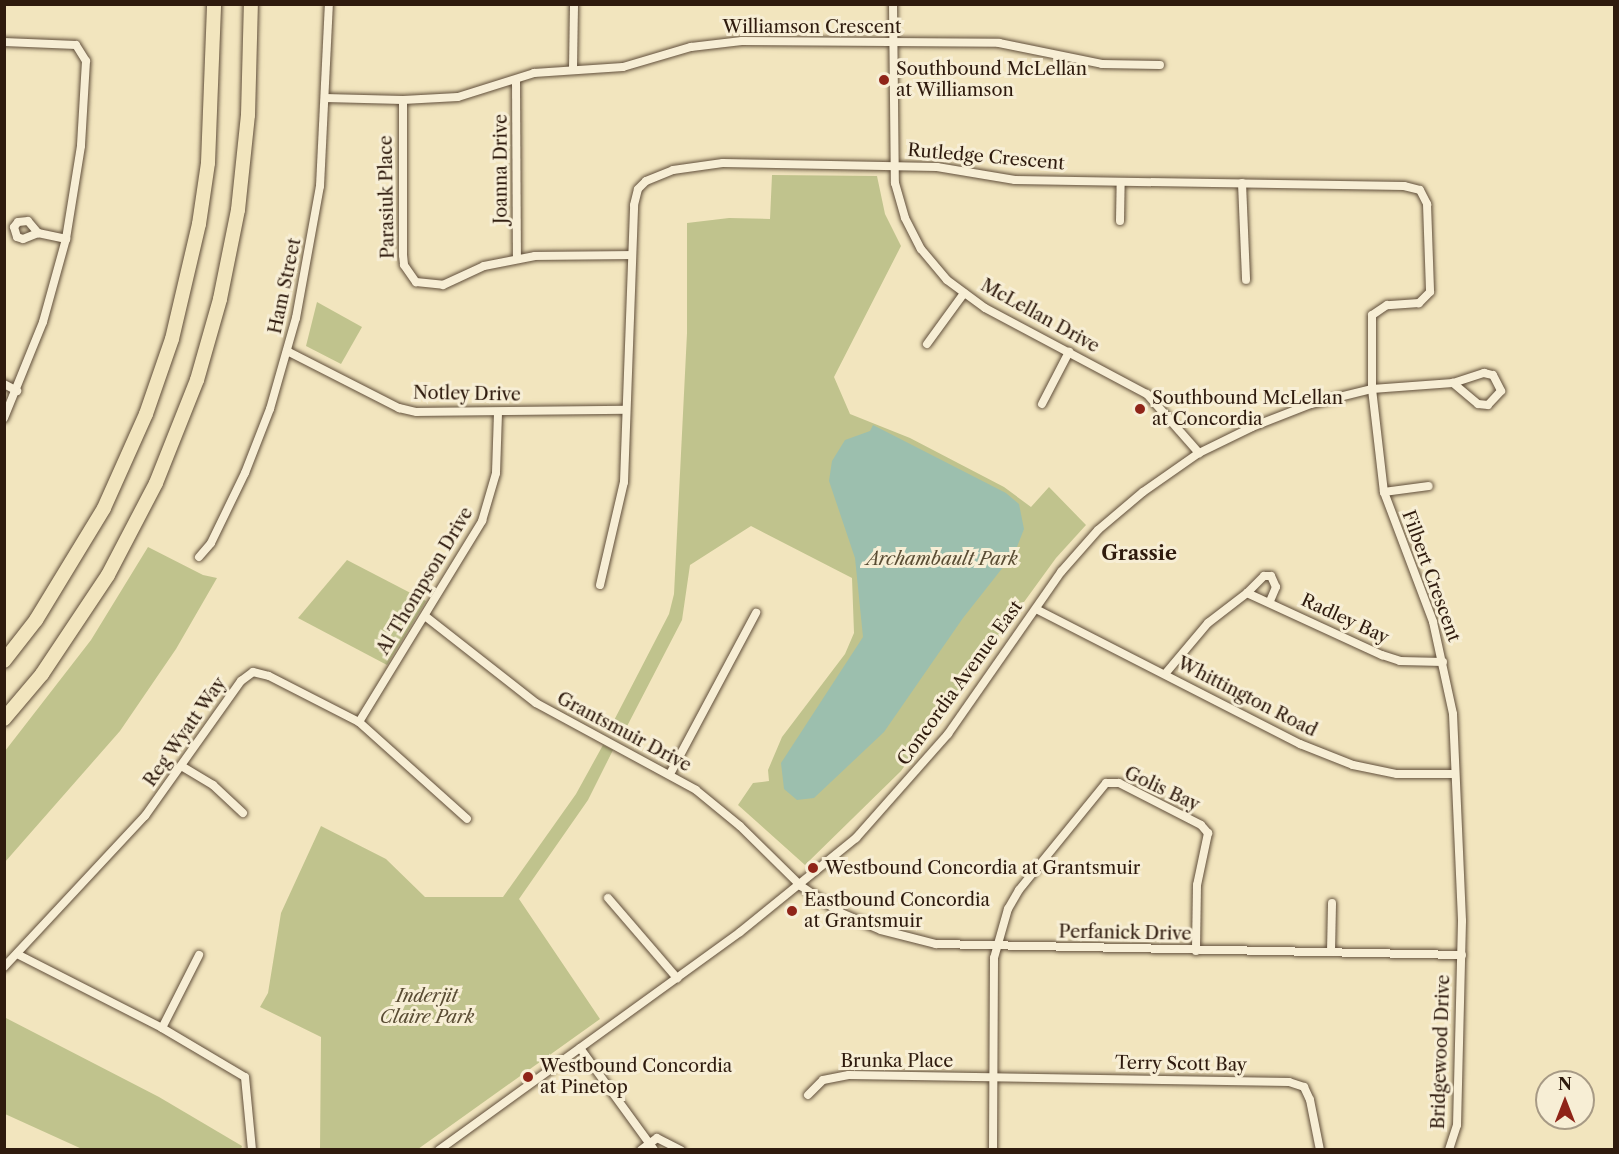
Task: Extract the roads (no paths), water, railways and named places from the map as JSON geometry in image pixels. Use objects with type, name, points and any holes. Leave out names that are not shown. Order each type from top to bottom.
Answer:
[{"type":"main road","points":[[4,661],[36,620],[104,508],[146,414],[172,339],[199,224],[208,163],[214,4]]},
{"type":"main road","points":[[4,719],[42,674],[108,575],[156,483],[197,380],[220,299],[238,210],[248,115],[251,4]]},
{"type":"street","name":"Ham Street","points":[[199,557],[211,543],[245,473],[287,351],[316,219],[325,98],[328,4]]},
{"type":"street","points":[[573,69],[574,4]]},
{"type":"street","name":"McLellan Drive","points":[[893,4],[894,166],[899,200],[917,242],[932,263],[964,293],[1147,394],[1200,453]]},
{"type":"street","points":[[4,42],[76,45],[84,54],[81,146],[66,239],[44,322],[4,418]]},
{"type":"street","name":"Williamson Crescent","points":[[325,98],[403,100],[458,97],[534,73],[623,67],[721,42],[999,44],[1102,64],[1160,65]]},
{"type":"street","name":"Joanna Drive","points":[[516,80],[517,258]]},
{"type":"street","name":"Parasiuk Place","points":[[403,100],[403,255],[409,276],[424,286],[443,285],[484,266],[517,258],[632,255]]},
{"type":"street","name":"Rutledge Crescent","points":[[600,585],[624,482],[624,410],[634,205],[638,189],[646,182],[673,170],[723,163],[894,166],[955,168],[1015,180],[1404,186],[1420,190],[1425,196],[1430,292],[1419,303],[1388,305],[1372,315],[1372,389]]},
{"type":"street","points":[[1120,221],[1121,182]]},
{"type":"street","points":[[1242,183],[1246,280]]},
{"type":"street","points":[[38,233],[66,239]]},
{"type":"street","points":[[927,344],[964,293]]},
{"type":"street","name":"Notley Drive","points":[[287,351],[399,408],[417,412],[498,414],[624,410]]},
{"type":"street","points":[[1042,404],[1069,352]]},
{"type":"street","name":"Concordia Avenue East","points":[[439,1149],[801,886],[856,838],[921,768],[1036,609],[1098,530],[1143,492],[1200,453],[1252,426],[1301,408],[1372,389],[1453,383],[1484,373],[1493,375],[1501,391],[1488,405],[1478,404],[1453,383]]},
{"type":"street","points":[[4,384],[17,391]]},
{"type":"street","name":"Filbert Crescent","points":[[1372,389],[1384,492],[1429,611],[1443,662],[1453,714],[1462,955]]},
{"type":"street","name":"Al Thompson Drive","points":[[359,722],[425,616],[487,508],[496,473],[498,414]]},
{"type":"street","points":[[1384,492],[1429,486]]},
{"type":"street","points":[[1164,674],[1208,623],[1247,593],[1264,576],[1271,576],[1276,587],[1270,601]]},
{"type":"street","name":"Radley Bay","points":[[1247,593],[1270,601],[1382,656],[1400,661],[1443,662]]},
{"type":"street","name":"Whittington Road","points":[[1036,609],[1300,744],[1353,765],[1397,774],[1455,774]]},
{"type":"street","points":[[670,774],[756,613]]},
{"type":"street","name":"Grantsmuir Drive","points":[[425,616],[527,698],[670,774],[740,826],[801,886]]},
{"type":"street","name":"Reg Wyatt Way","points":[[4,967],[145,816],[183,766],[241,681],[253,672],[269,676],[359,722],[467,819]]},
{"type":"street","points":[[183,766],[213,785],[243,813]]},
{"type":"street","name":"Golis Bay","points":[[997,947],[1008,909],[1019,890],[1106,783],[1119,783],[1201,825],[1208,834],[1197,885],[1196,951]]},
{"type":"street","name":"Perfanick Drive","points":[[801,886],[841,913],[898,936],[936,944],[1462,955]]},
{"type":"street","points":[[608,898],[677,978]]},
{"type":"street","points":[[1331,952],[1332,903]]},
{"type":"street","points":[[993,1149],[992,1078],[997,947]]},
{"type":"street","points":[[17,954],[162,1028],[245,1077],[252,1149]]},
{"type":"street","name":"Bridgewood Drive","points":[[1449,1149],[1457,1125],[1462,955]]},
{"type":"street","points":[[162,1028],[199,956]]},
{"type":"street","points":[[580,1048],[654,1149]]},
{"type":"street","name":"Brunka Place","points":[[808,1095],[823,1080],[849,1075],[992,1078]]},
{"type":"street","name":"Terry Scott Bay","points":[[992,1078],[1289,1082],[1304,1087],[1310,1100],[1320,1149]]},
{"type":"street","points":[[641,1149],[648,1141],[663,1138],[681,1149]]},
{"type":"place","name":"Southbound McLellan at Williamson","points":[[884,80]]},
{"type":"place","name":"Southbound McLellan at Concordia","points":[[1140,409]]},
{"type":"place","name":"Westbound Concordia at Grantsmuir","points":[[813,868]]},
{"type":"place","name":"Eastbound Concordia at Grantsmuir","points":[[792,911]]},
{"type":"place","name":"Westbound Concordia at Pinetop","points":[[528,1077]]},
{"type":"district","name":"Grassie","points":[[1139,553]]},
{"type":"park label","name":"Archambault Park","points":[[942,559]]},
{"type":"park label","name":"Inderjit Claire Park","points":[[427,1007]]}]
